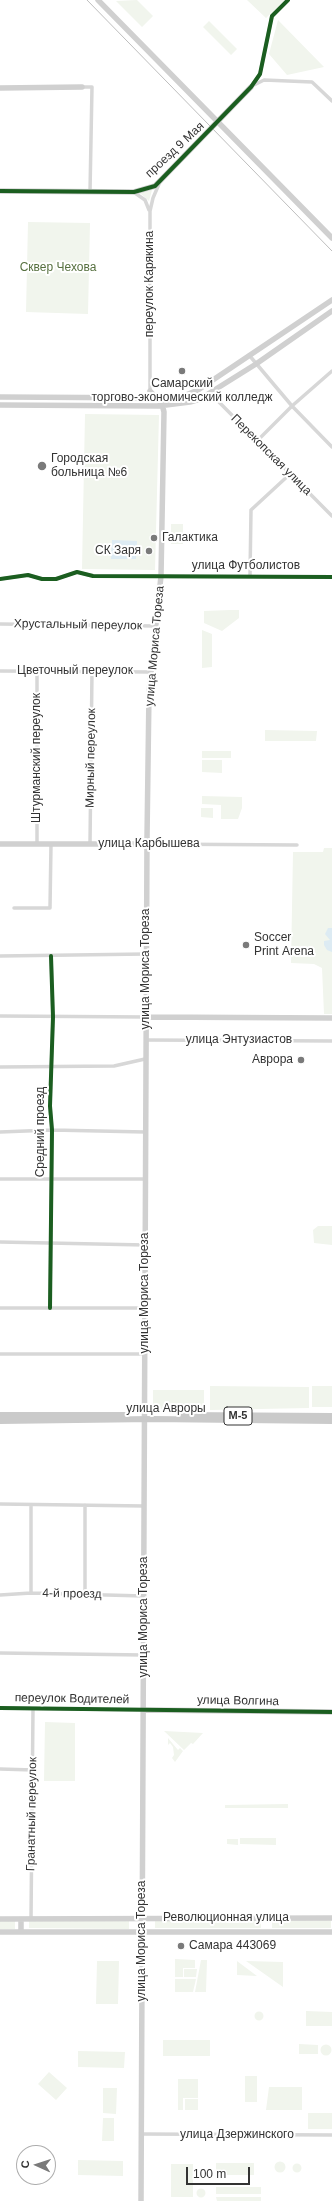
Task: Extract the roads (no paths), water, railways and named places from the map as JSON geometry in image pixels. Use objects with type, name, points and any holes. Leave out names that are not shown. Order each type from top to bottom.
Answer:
[{"type":"main road","points":[[98,0],[332,238]]},
{"type":"main road","points":[[0,88],[82,87]]},
{"type":"main road","name":"проезд 9 Мая","points":[[0,191],[134,192],[155,186],[251,88]]},
{"type":"main road","points":[[0,397],[181,397],[198,390],[332,300]]},
{"type":"main road","points":[[0,405],[146,406],[164,408],[190,402],[210,393],[256,364],[332,311]]},
{"type":"main road","points":[[280,335],[286,343]]},
{"type":"main road","points":[[24,396],[24,406]]},
{"type":"main road","points":[[146,406],[152,396]]},
{"type":"main road","points":[[152,396],[164,408]]},
{"type":"main road","points":[[98,397],[98,406]]},
{"type":"main road","points":[[164,408],[166,401],[171,398]]},
{"type":"main road","name":"улица Мориса Тореза","points":[[142,2201],[147,844],[150,672],[161,576],[164,408]]},
{"type":"main road","name":"улица Карбышева","points":[[0,844],[147,844]]},
{"type":"main road","name":"улица Энтузиастов","points":[[146,1017],[332,1018]]},
{"type":"main road","name":"улица Авроры","points":[[0,1415],[332,1421]]},
{"type":"main road","name":"улица Авроры","points":[[0,1421],[144,1417],[332,1416]]},
{"type":"main road","name":"улица Волгина","points":[[143,1710],[332,1712]]},
{"type":"main road","name":"Революционная улица","points":[[0,1919],[332,1918]]},
{"type":"main road","points":[[21,1919],[21,1932]]},
{"type":"main road","name":"Революционная улица","points":[[0,1932],[332,1932]]},
{"type":"street","points":[[251,88],[260,74],[272,16],[288,0]]},
{"type":"street","points":[[251,88],[264,80],[312,82],[332,101]]},
{"type":"street","points":[[82,87],[92,87],[90,192]]},
{"type":"street","name":"переулок Карякина","points":[[152,396],[150,217],[153,198],[161,180]]},
{"type":"street","points":[[134,192],[147,203],[150,217]]},
{"type":"street","points":[[250,355],[292,406],[332,447]]},
{"type":"street","points":[[257,441],[292,406],[330,372],[332,376]]},
{"type":"street","name":"Перекопская улица","points":[[210,393],[332,516]]},
{"type":"street","points":[[250,576],[251,510],[290,474]]},
{"type":"street","name":"улица Футболистов","points":[[0,579],[28,575],[44,579],[56,579],[78,572],[93,576],[332,577]]},
{"type":"street","name":"Хрустальный переулок","points":[[0,624],[155,626]]},
{"type":"street","name":"Цветочный переулок","points":[[0,671],[150,672]]},
{"type":"street","name":"Мирный переулок","points":[[90,844],[92,671]]},
{"type":"street","name":"Штурманский переулок","points":[[37,672],[37,844]]},
{"type":"street","points":[[14,908],[50,908],[51,844]]},
{"type":"street","name":"улица Карбышева","points":[[147,844],[297,845]]},
{"type":"street","points":[[0,956],[146,954]]},
{"type":"street","name":"Средний проезд","points":[[50,1308],[52,1130],[50,1106],[53,1017],[52,956]]},
{"type":"street","points":[[0,1016],[146,1017]]},
{"type":"street","name":"улица Энтузиастов","points":[[146,1040],[332,1041]]},
{"type":"street","points":[[0,1067],[114,1066],[146,1059]]},
{"type":"street","points":[[0,1132],[52,1130],[145,1132]]},
{"type":"street","points":[[0,1179],[145,1179]]},
{"type":"street","points":[[0,1242],[145,1245]]},
{"type":"street","points":[[0,1308],[145,1308]]},
{"type":"street","points":[[0,1354],[144,1354]]},
{"type":"street","points":[[0,1504],[144,1506]]},
{"type":"street","points":[[31,1505],[31,1593]]},
{"type":"street","points":[[85,1505],[85,1595]]},
{"type":"street","name":"4-й проезд","points":[[0,1595],[31,1593],[144,1596]]},
{"type":"street","points":[[0,1653],[144,1655]]},
{"type":"street","name":"переулок Водителей","points":[[0,1708],[143,1710]]},
{"type":"street","name":"Гранатный переулок","points":[[32,1919],[33,1709]]},
{"type":"street","points":[[0,1769],[32,1770]]},
{"type":"street","name":"улица Дзержинского","points":[[142,2134],[332,2135]]},
{"type":"tram line","points":[[87,0],[332,251]]},
{"type":"place","name":"Самарский торгово-экономический колледж","points":[[182,371]]},
{"type":"place","name":"Городская больница №6","points":[[42,466]]},
{"type":"place","name":"Галактика","points":[[154,538]]},
{"type":"place","name":"СК Заря","points":[[149,551]]},
{"type":"place","name":"Soccer Print Arena","points":[[246,945]]},
{"type":"place","name":"Аврора","points":[[301,1060]]},
{"type":"place","name":"Самара 443069","points":[[181,1946]]},
{"type":"park label","name":"Сквер Чехова","points":[[58,268]]}]
